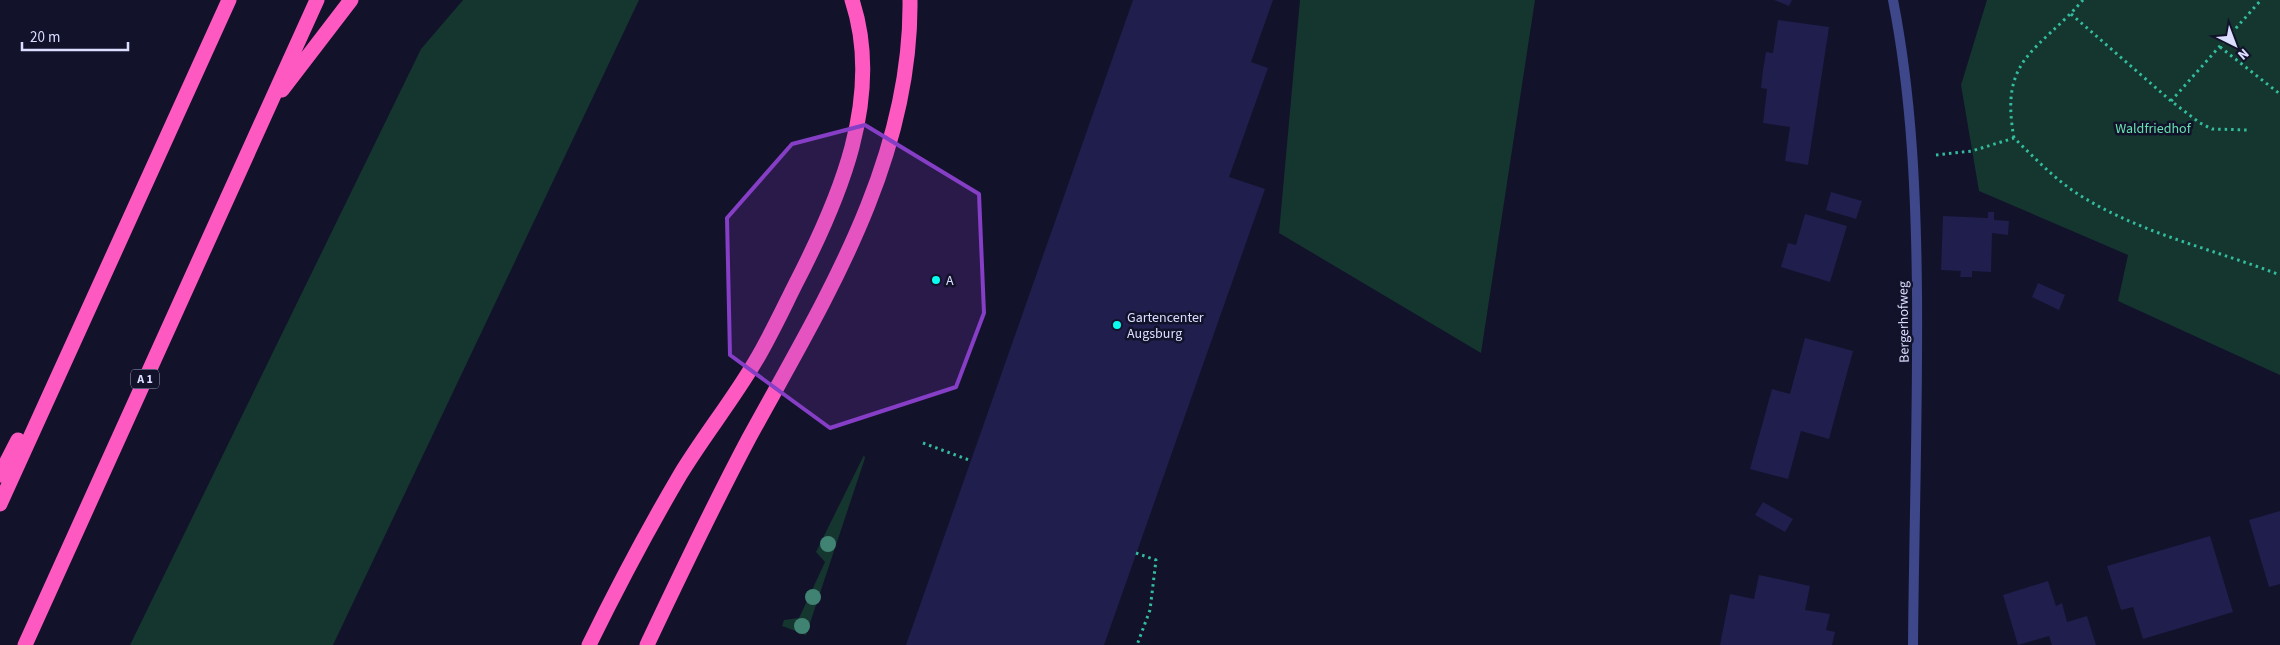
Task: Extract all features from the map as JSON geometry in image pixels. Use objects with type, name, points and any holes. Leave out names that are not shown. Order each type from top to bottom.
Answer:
[{"type":"highway","points":[[0,504],[229,0]]},
{"type":"highway","name":"A 1","points":[[25,645],[317,0]]},
{"type":"highway","points":[[265,113],[350,0]]},
{"type":"highway","points":[[589,645],[624,574],[680,474],[755,362],[804,268],[830,211],[847,162],[861,105],[863,56],[852,0]]},
{"type":"highway","points":[[648,645],[698,537],[809,330],[865,214],[890,145],[898,111],[909,43],[910,0]]},
{"type":"highway","points":[[0,475],[82,322]]},
{"type":"street","name":"Bergerhofweg","points":[[1893,0],[1906,80],[1914,157],[1918,371],[1913,645]]},
{"type":"path","points":[[2083,0],[2071,14],[2029,51],[2013,80],[2009,114],[2014,138],[2054,178],[2086,200],[2141,226],[2280,276]]},
{"type":"path","points":[[2171,101],[2261,0]]},
{"type":"path","points":[[2071,14],[2171,101],[2212,129],[2247,130]]},
{"type":"path","points":[[2220,47],[2280,94]]},
{"type":"path","points":[[1914,157],[1972,151],[2014,138]]},
{"type":"path","points":[[923,443],[970,460]]},
{"type":"path","points":[[1136,552],[1156,560],[1150,610],[1137,645]]},
{"type":"highlighted area","points":[[865,125],[979,194],[984,313],[956,387],[830,428],[730,355],[727,218],[792,144]]},
{"type":"green space","points":[[463,0],[639,0],[333,645],[130,645],[421,49]]},
{"type":"green space","points":[[1300,0],[1535,0],[1481,353],[1279,233]]},
{"type":"green space","name":"Waldfriedhof","points":[[1987,0],[2280,0],[2280,375],[2118,301],[2128,255],[1979,191],[1961,85]]},
{"type":"green space","points":[[864,455],[865,458],[806,635],[782,626],[784,620],[799,618],[825,562],[816,552]]},
{"type":"building","name":"Gartencenter Augsburg","points":[[1133,0],[1273,0],[1251,62],[1268,68],[1229,177],[1265,189],[1104,645],[906,645]]},
{"type":"building","points":[[1774,0],[1792,0],[1789,6]]},
{"type":"building","points":[[1778,20],[1829,27],[1808,165],[1785,161],[1790,127],[1763,123],[1767,89],[1761,88],[1763,70],[1766,52],[1773,53]]},
{"type":"building","points":[[1831,192],[1862,201],[1856,219],[1826,210]]},
{"type":"building","points":[[1988,212],[1994,212],[1994,220],[2009,221],[2008,235],[1992,233],[1991,272],[1972,271],[1972,277],[1960,277],[1961,271],[1941,270],[1943,216],[1988,218]]},
{"type":"building","points":[[1805,214],[1847,226],[1830,282],[1781,267],[1788,243],[1796,245]]},
{"type":"building","points":[[2038,283],[2065,295],[2059,310],[2032,297]]},
{"type":"building","points":[[1805,338],[1853,351],[1829,439],[1801,431],[1788,479],[1750,469],[1772,389],[1790,394]]},
{"type":"building","points":[[1763,502],[1793,519],[1785,532],[1755,515]]},
{"type":"building","points":[[2280,511],[2280,584],[2269,587],[2249,520]]},
{"type":"building","points":[[2210,536],[2233,612],[2143,639],[2133,607],[2121,610],[2107,566]]},
{"type":"building","points":[[1759,575],[1810,586],[1805,610],[1830,614],[1826,630],[1835,632],[1832,645],[1720,645],[1730,594],[1754,599]]},
{"type":"building","points":[[2048,581],[2056,606],[2062,603],[2067,622],[2087,616],[2096,645],[2052,645],[2049,636],[2018,645],[2003,595]]},
{"type":"place","name":"A","points":[[936,280]]},
{"type":"place","name":"Gartencenter Augsburg","points":[[1117,325]]}]
